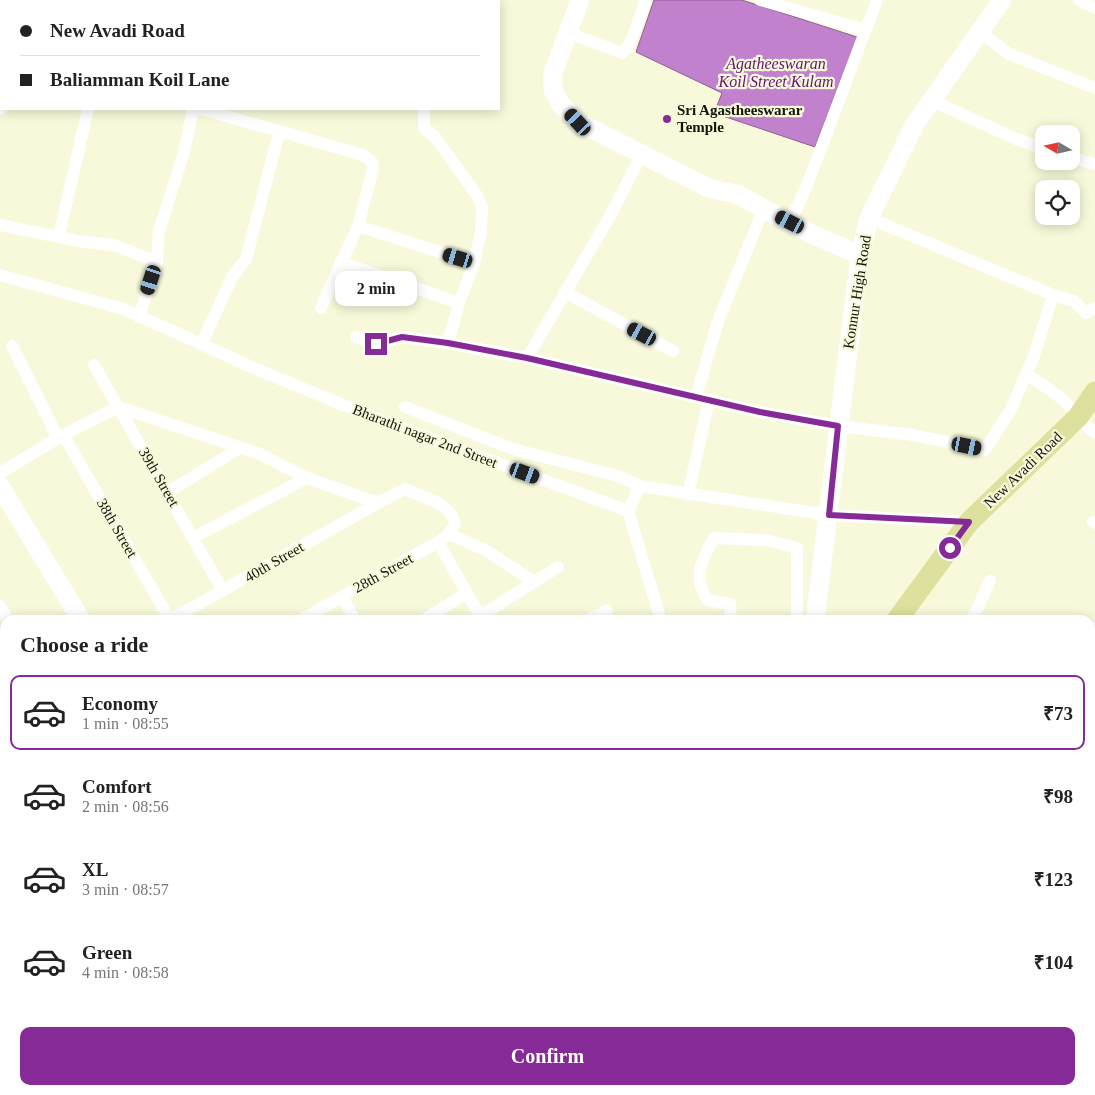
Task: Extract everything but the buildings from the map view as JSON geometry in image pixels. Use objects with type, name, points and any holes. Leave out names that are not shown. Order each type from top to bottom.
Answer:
[{"type":"main road","points":[[580,0],[553,73],[553,90],[560,103],[578,122],[641,156],[711,189],[737,194],[790,222],[860,254]]},
{"type":"main road","name":"Konnur High Road","points":[[816,615],[860,254],[870,218],[915,124],[1002,0]]},
{"type":"main road","name":"New Avadi Road","points":[[915,615],[979,526],[1088,420],[1095,392]]},
{"type":"main road","name":"New Avadi Road","points":[[901,615],[969,522],[1088,420]]},
{"type":"main road","points":[[0,486],[78,615]]},
{"type":"street","points":[[568,33],[622,53],[629,46],[646,0]]},
{"type":"street","points":[[760,0],[866,30]]},
{"type":"street","points":[[790,222],[809,180],[877,0]]},
{"type":"street","points":[[1079,0],[1095,8]]},
{"type":"street","points":[[980,32],[1009,54],[1095,88]]},
{"type":"street","points":[[931,100],[1035,146]]},
{"type":"street","points":[[59,236],[88,110]]},
{"type":"street","points":[[140,316],[157,262],[159,231],[184,152],[193,110]]},
{"type":"street","points":[[204,110],[279,133],[362,155],[372,162],[373,169],[358,226],[340,262],[321,308]]},
{"type":"street","points":[[424,110],[424,128],[435,137],[476,194],[482,207],[481,232],[474,263],[459,303],[448,343]]},
{"type":"street","points":[[202,343],[232,276],[246,259],[279,133]]},
{"type":"street","points":[[527,358],[610,216],[641,156]]},
{"type":"street","points":[[1080,160],[1095,164]]},
{"type":"street","points":[[696,397],[718,321],[764,208]]},
{"type":"street","points":[[870,218],[1053,295],[1074,302],[1086,313],[1095,308]]},
{"type":"street","points":[[0,225],[114,245],[157,262]]},
{"type":"street","points":[[358,226],[474,263]]},
{"type":"street","points":[[340,262],[459,303]]},
{"type":"street","name":"Bharathi nagar 2nd Street","points":[[0,275],[124,309],[263,372],[380,420],[628,511]]},
{"type":"street","points":[[565,292],[673,351]]},
{"type":"street","points":[[356,337],[376,344],[402,337],[448,343],[527,358],[709,400],[838,426],[913,435],[985,450],[1011,409],[1034,356],[1053,295]]},
{"type":"street","name":"38th Street","points":[[12,346],[61,437],[167,615]]},
{"type":"street","name":"39th Street","points":[[94,365],[223,590]]},
{"type":"street","points":[[1026,374],[1056,392],[1088,420]]},
{"type":"street","points":[[688,495],[709,400]]},
{"type":"street","points":[[0,473],[61,437],[118,407],[260,454],[307,478],[378,503]]},
{"type":"street","points":[[405,407],[513,449],[618,476],[640,486],[688,495],[829,515],[969,522]]},
{"type":"street","points":[[490,461],[495,442]]},
{"type":"street","points":[[168,492],[240,448]]},
{"type":"street","points":[[194,537],[307,478]]},
{"type":"street","points":[[640,486],[628,511],[659,615]]},
{"type":"street","name":"40th Street","points":[[179,615],[378,503],[405,490],[449,510],[455,524],[449,534]]},
{"type":"street","points":[[449,534],[487,551],[534,582]]},
{"type":"street","name":"28th Street","points":[[310,615],[449,534]]},
{"type":"street","points":[[731,615],[730,604],[706,600],[699,587],[701,562],[714,538],[767,540],[797,548],[797,615]]},
{"type":"street","points":[[438,542],[479,615]]},
{"type":"street","points":[[485,615],[558,567]]},
{"type":"street","points":[[974,615],[990,581]]},
{"type":"street","points":[[431,615],[467,594]]},
{"type":"street","points":[[342,596],[352,615]]},
{"type":"street","points":[[599,615],[607,611]]},
{"type":"water","name":"Agatheeswaran Koil Street Kulam","points":[[654,0],[742,0],[857,37],[815,147],[714,113],[722,93],[636,52]]},
{"type":"place","name":"Sri Agastheeswarar Temple","points":[[667,119]]},
{"type":"route","points":[[376,344],[402,337],[448,343],[527,358],[563,368],[760,412],[838,426],[829,515],[969,522],[950,548]]}]
